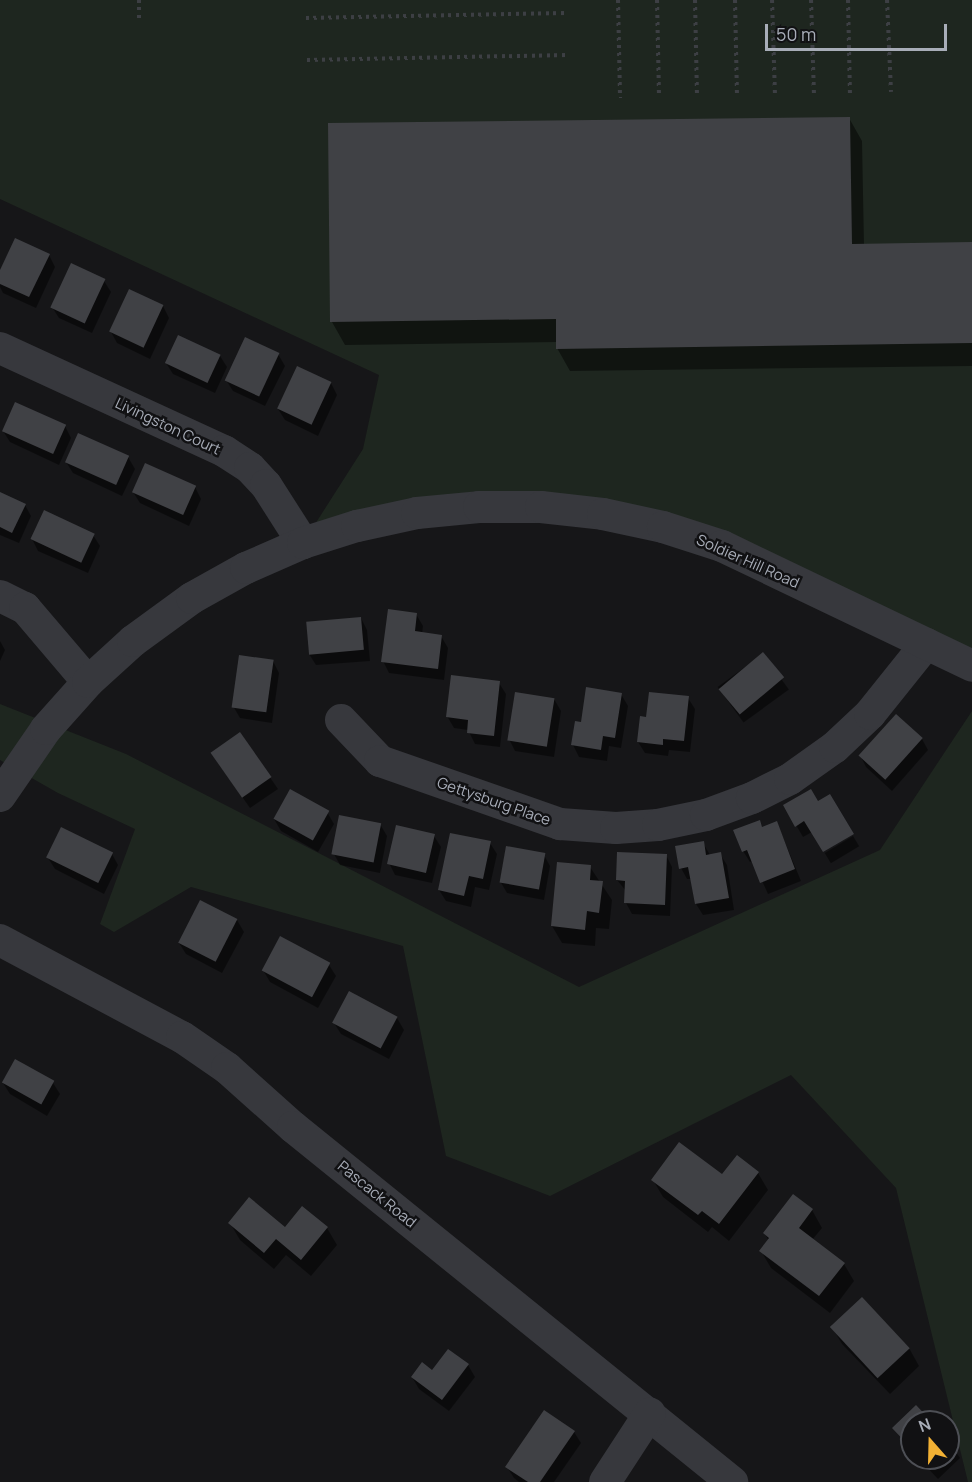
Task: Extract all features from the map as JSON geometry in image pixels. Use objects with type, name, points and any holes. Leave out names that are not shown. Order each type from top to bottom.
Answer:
[{"type":"street","name":"Livingston Court","points":[[0,348],[224,451],[250,468],[266,485],[303,543]]},
{"type":"street","name":"Soldier Hill Road","points":[[0,796],[46,729],[88,682],[133,641],[192,598],[246,568],[303,543],[357,526],[417,513],[479,507],[541,507],[603,514],[663,527],[722,546],[972,666]]},
{"type":"street","points":[[0,596],[25,608],[88,682]]},
{"type":"street","name":"Gettysburg Place","points":[[341,720],[380,761],[560,824],[616,828],[658,825],[706,815],[752,798],[790,779],[835,747],[870,714],[926,644]]},
{"type":"street","name":"Pascack Road","points":[[0,940],[182,1037],[227,1068],[293,1127],[650,1413],[732,1482]]},
{"type":"street","points":[[605,1482],[650,1413]]},
{"type":"path","points":[[139,0],[139,18]]},
{"type":"path","points":[[618,0],[620,98]]},
{"type":"path","points":[[657,0],[659,97]]},
{"type":"path","points":[[695,0],[697,96]]},
{"type":"path","points":[[735,0],[737,96]]},
{"type":"path","points":[[772,0],[775,95]]},
{"type":"path","points":[[811,0],[814,94]]},
{"type":"path","points":[[848,0],[850,93]]},
{"type":"path","points":[[887,0],[891,92]]},
{"type":"path","points":[[306,18],[566,12]]},
{"type":"path","points":[[307,60],[567,55]]},
{"type":"shaded area","points":[[0,0],[972,0],[972,666],[722,546],[541,507],[303,543],[363,449],[379,375],[0,199]]},
{"type":"shaded area","points":[[0,704],[126,754],[579,987],[880,850],[972,711],[972,1482],[968,1482],[960,1449],[960,1410],[950,1410],[896,1188],[791,1075],[550,1196],[446,1156],[403,946],[191,887],[114,932],[100,924],[135,829],[58,793],[0,760]]},
{"type":"building","points":[[850,117],[852,244],[972,242],[972,343],[556,349],[556,319],[330,322],[328,123]]},
{"type":"building","points":[[15,238],[50,254],[29,297],[0,284],[0,270]]},
{"type":"building","points":[[71,263],[105,279],[85,323],[50,307]]},
{"type":"building","points":[[129,289],[163,305],[144,348],[109,332]]},
{"type":"building","points":[[178,335],[221,355],[207,383],[165,363]]},
{"type":"building","points":[[245,337],[279,353],[259,397],[225,381]]},
{"type":"building","points":[[297,366],[331,382],[312,425],[277,409]]},
{"type":"building","points":[[15,402],[66,425],[53,454],[2,431]]},
{"type":"building","points":[[78,433],[129,456],[116,485],[65,462]]},
{"type":"building","points":[[145,463],[196,486],[183,515],[132,492]]},
{"type":"building","points":[[0,492],[26,504],[12,533],[0,527]]},
{"type":"building","points":[[44,510],[95,534],[81,563],[30,539]]},
{"type":"building","points":[[388,609],[417,613],[415,631],[442,635],[438,669],[381,662]]},
{"type":"building","points":[[361,617],[364,650],[309,655],[306,622]]},
{"type":"building","points":[[763,652],[784,677],[740,715],[719,689]]},
{"type":"building","points":[[239,655],[274,660],[266,712],[232,707]]},
{"type":"building","points":[[451,675],[500,681],[494,736],[467,733],[468,720],[446,717]]},
{"type":"building","points":[[586,687],[622,693],[615,738],[603,736],[601,750],[571,745],[575,721],[581,722]]},
{"type":"building","points":[[515,692],[555,698],[547,747],[507,740]]},
{"type":"building","points":[[649,692],[689,696],[684,741],[663,739],[663,745],[637,742],[640,716],[646,717]]},
{"type":"building","points":[[896,714],[923,738],[885,780],[859,756]]},
{"type":"building","points":[[240,732],[272,777],[242,798],[211,753]]},
{"type":"building","points":[[290,789],[329,811],[313,841],[274,819]]},
{"type":"building","points":[[811,789],[818,801],[830,794],[854,834],[823,852],[804,821],[795,827],[783,805]]},
{"type":"building","points":[[339,815],[381,823],[374,862],[331,854]]},
{"type":"building","points":[[760,820],[762,827],[777,821],[795,869],[760,883],[747,850],[742,852],[733,830]]},
{"type":"building","points":[[396,825],[435,834],[426,873],[387,864]]},
{"type":"building","points":[[61,827],[113,852],[98,883],[46,858]]},
{"type":"building","points":[[450,833],[491,841],[483,879],[469,876],[464,896],[438,890]]},
{"type":"building","points":[[704,841],[706,855],[721,852],[729,898],[695,904],[688,867],[679,869],[675,846]]},
{"type":"building","points":[[506,846],[545,853],[539,889],[500,882]]},
{"type":"building","points":[[617,852],[667,854],[665,905],[624,903],[625,881],[616,880]]},
{"type":"building","points":[[557,862],[591,865],[590,880],[603,881],[599,913],[587,911],[585,930],[551,926]]},
{"type":"building","points":[[200,900],[237,919],[216,962],[178,943]]},
{"type":"building","points":[[280,936],[330,963],[312,997],[262,970]]},
{"type":"building","points":[[349,991],[398,1017],[381,1049],[332,1023]]},
{"type":"building","points":[[15,1059],[54,1081],[41,1104],[2,1083]]},
{"type":"building","points":[[679,1142],[722,1174],[737,1155],[759,1172],[719,1224],[702,1211],[698,1215],[651,1180]]},
{"type":"building","points":[[793,1194],[813,1209],[799,1228],[845,1263],[819,1296],[759,1251],[769,1238],[763,1233]]},
{"type":"building","points":[[249,1197],[285,1227],[302,1206],[328,1227],[301,1260],[276,1239],[264,1253],[228,1223]]},
{"type":"building","points":[[862,1297],[910,1348],[878,1378],[830,1327]]},
{"type":"building","points":[[448,1349],[469,1364],[442,1400],[411,1377],[422,1362],[432,1370]]},
{"type":"building","points":[[916,1405],[921,1410],[911,1410]]},
{"type":"building","points":[[544,1410],[575,1431],[540,1482],[528,1482],[505,1467]]},
{"type":"building","points":[[900,1420],[900,1436],[892,1428]]}]
